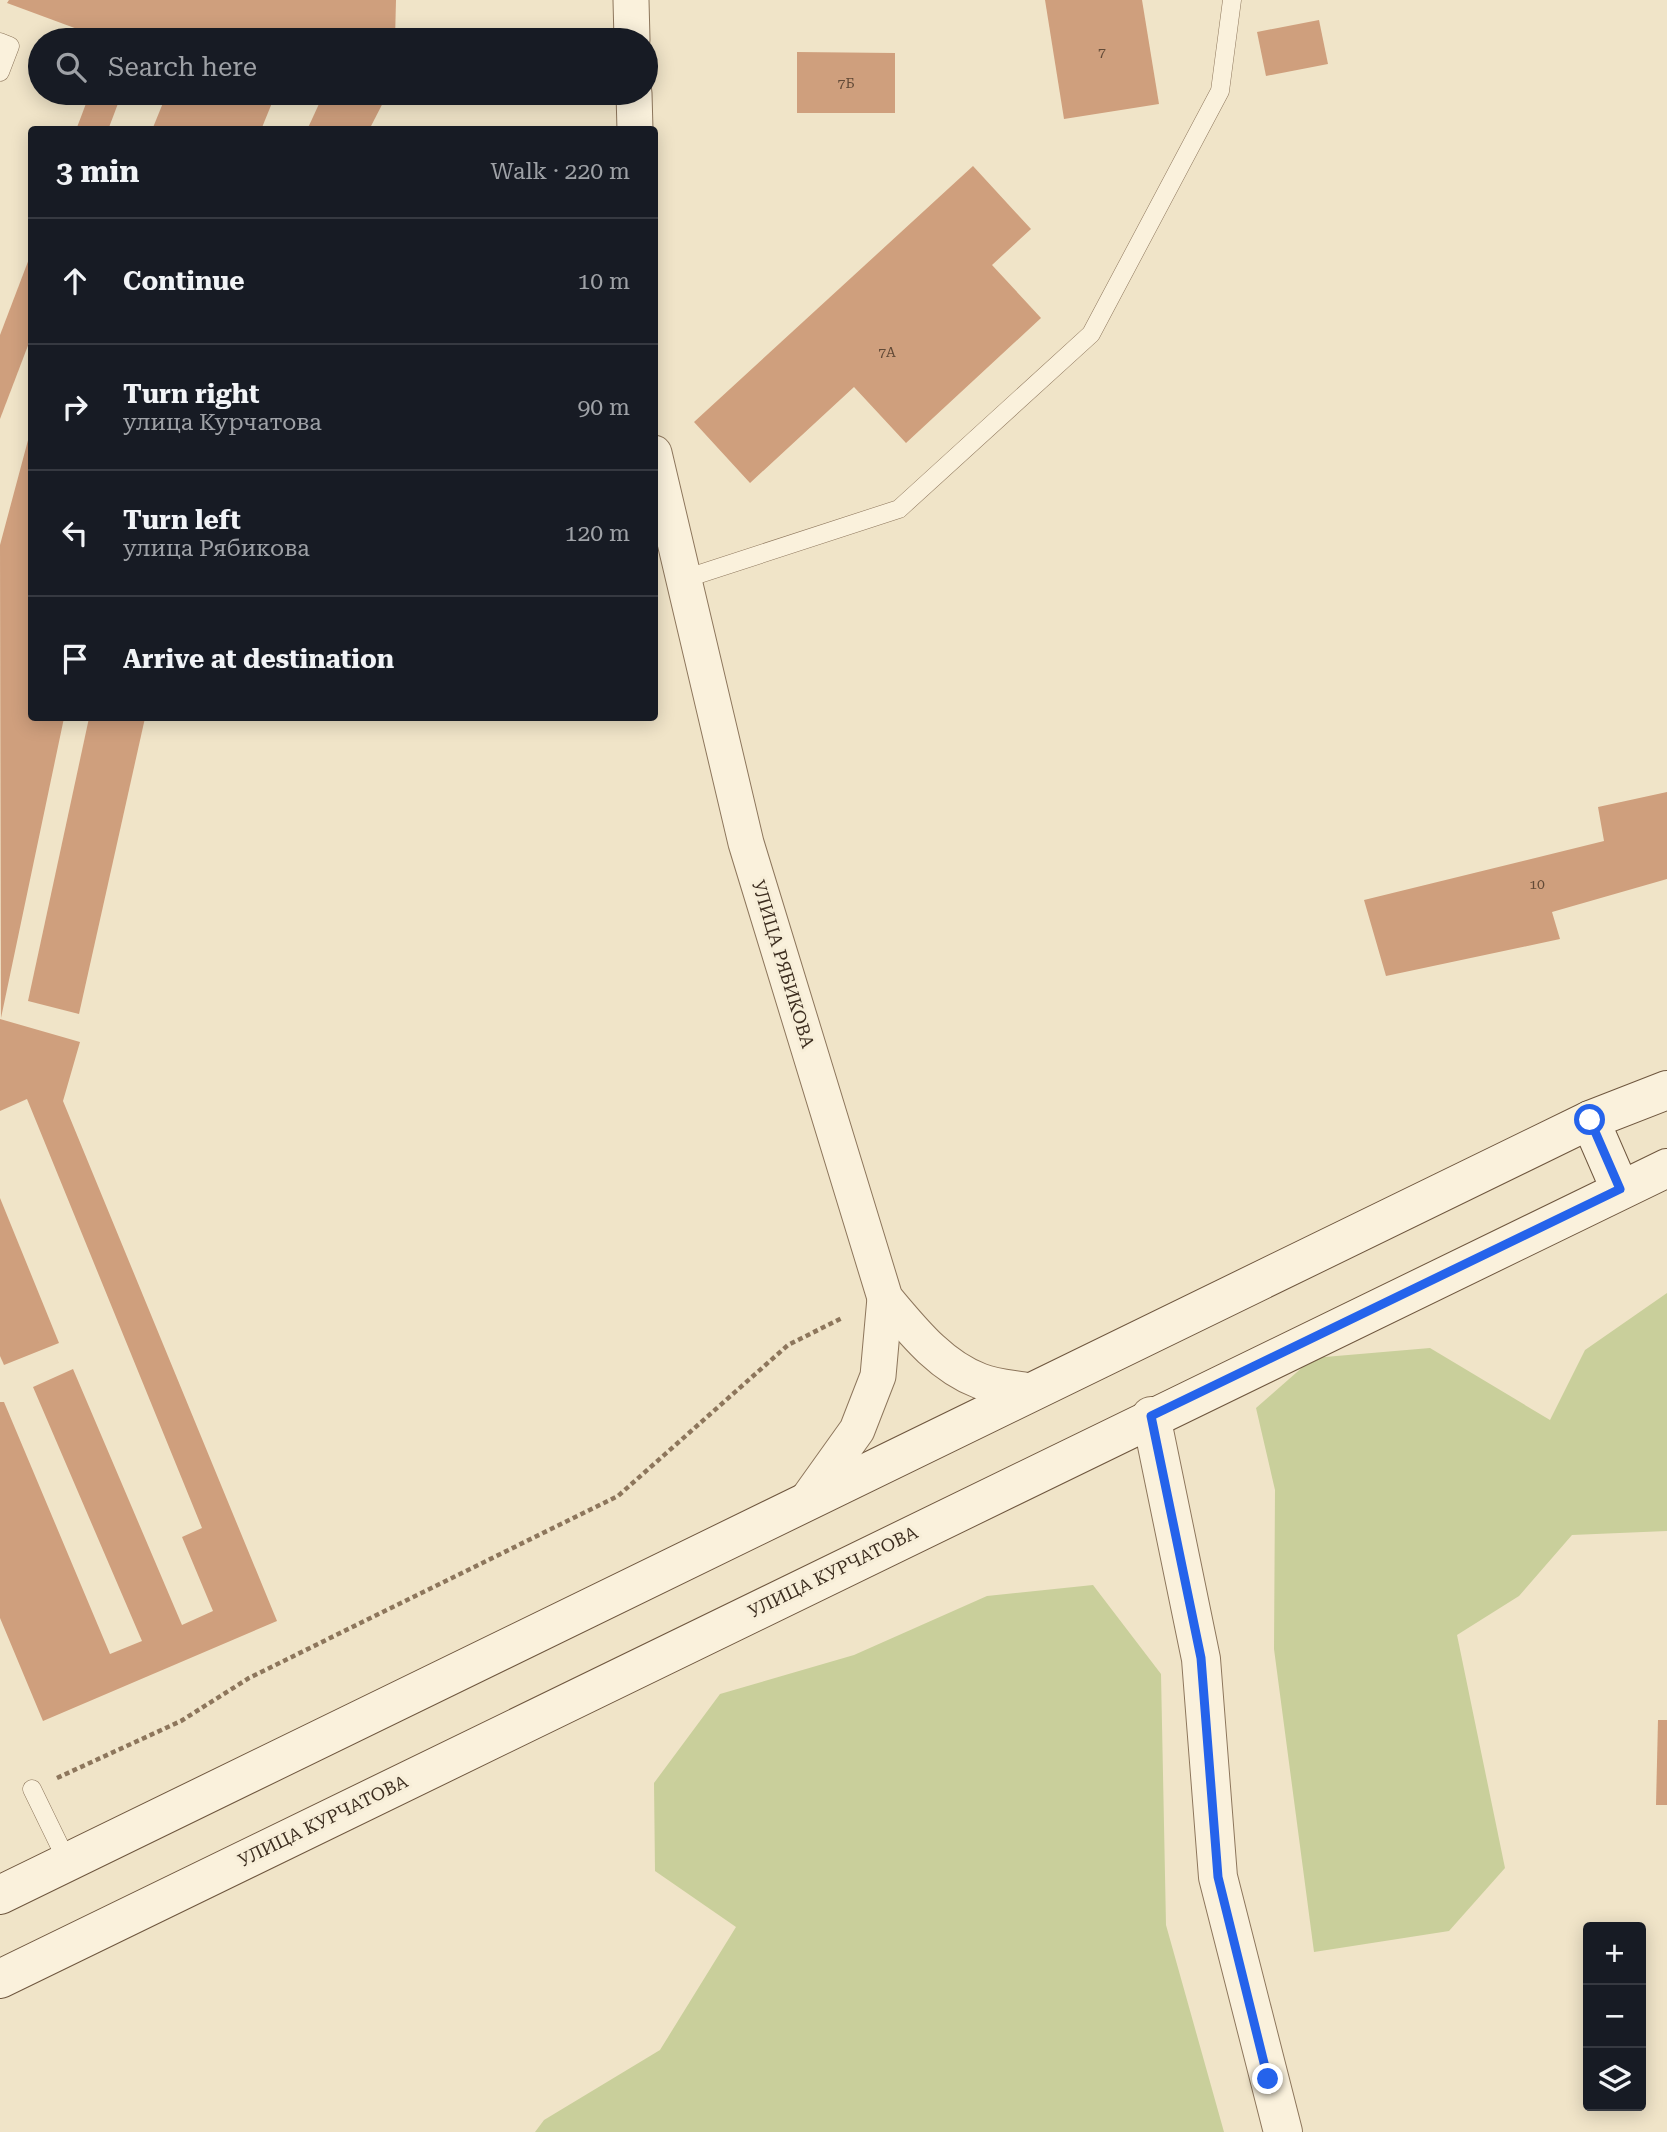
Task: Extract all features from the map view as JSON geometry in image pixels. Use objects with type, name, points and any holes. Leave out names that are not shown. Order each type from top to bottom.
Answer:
[{"type":"main road","points":[[0,1895],[1029,1391],[1590,1120],[1667,1090]]},
{"type":"main road","points":[[1590,1120],[1620,1189]]},
{"type":"main road","name":"УЛИЦА КУРЧАТОВА","points":[[0,1979],[1151,1416],[1667,1168]]},
{"type":"main road","points":[[1151,1416],[1201,1658],[1218,1877],[1283,2132]]},
{"type":"street","points":[[631,0],[632,28]]},
{"type":"street","points":[[634,105],[635,126]]},
{"type":"street","name":"УЛИЦА РЯБИКОВА","points":[[658,470],[746,843],[885,1298],[920,1339],[954,1367],[981,1382],[1029,1391]]},
{"type":"street","points":[[807,1500],[857,1430],[878,1376],[885,1298]]},
{"type":"lane","points":[[684,579],[900,509],[1091,334],[1220,91],[1232,0]]},
{"type":"lane","points":[[0,42],[10,46],[0,72]]},
{"type":"lane","points":[[32,1789],[67,1861]]},
{"type":"path","points":[[32,1789],[181,1721],[249,1678],[618,1496],[788,1345],[842,1318]]},
{"type":"green space","points":[[1667,1293],[1667,1531],[1572,1535],[1519,1596],[1457,1635],[1505,1868],[1449,1931],[1314,1952],[1274,1649],[1275,1490],[1256,1408],[1313,1358],[1430,1348],[1550,1420],[1585,1350]]},
{"type":"green space","points":[[1093,1585],[1161,1674],[1166,1925],[1224,2132],[535,2132],[544,2120],[660,2050],[736,1927],[655,1871],[654,1783],[720,1694],[854,1655],[987,1596]]},
{"type":"building","points":[[9,0],[396,0],[395,28],[75,28],[7,3]]},
{"type":"building","points":[[1045,0],[1142,0],[1159,104],[1064,119]]},
{"type":"building","points":[[1319,20],[1328,64],[1266,76],[1257,32]]},
{"type":"building","points":[[797,52],[895,53],[895,113],[797,113]]},
{"type":"building","points":[[85,105],[117,105],[110,126],[78,126]]},
{"type":"building","points":[[162,105],[271,105],[263,126],[154,126]]},
{"type":"building","points":[[318,105],[382,105],[371,126],[309,126]]},
{"type":"building","points":[[973,166],[1031,229],[992,265],[1041,318],[906,443],[854,387],[750,483],[694,422]]},
{"type":"building","points":[[28,262],[28,346],[0,419],[0,335]]},
{"type":"building","points":[[28,440],[28,721],[63,721],[1,1018],[0,545]]},
{"type":"building","points":[[88,721],[144,721],[79,1014],[28,1001]]},
{"type":"building","points":[[1667,792],[1667,879],[1552,912],[1560,939],[1386,976],[1364,900],[1604,841],[1598,807]]},
{"type":"building","points":[[0,1019],[80,1042],[63,1101],[277,1621],[43,1721],[0,1618],[0,1402],[4,1402],[110,1654],[142,1641],[33,1387],[73,1369],[182,1625],[213,1611],[182,1537],[202,1528],[27,1099],[0,1111]]},
{"type":"building","points":[[0,1198],[59,1343],[4,1365],[0,1356]]},
{"type":"building","points":[[1658,1720],[1667,1720],[1667,1805],[1656,1805]]},
{"type":"route","points":[[1268,2079],[1218,1877],[1201,1658],[1151,1416],[1620,1189],[1590,1120]]}]
